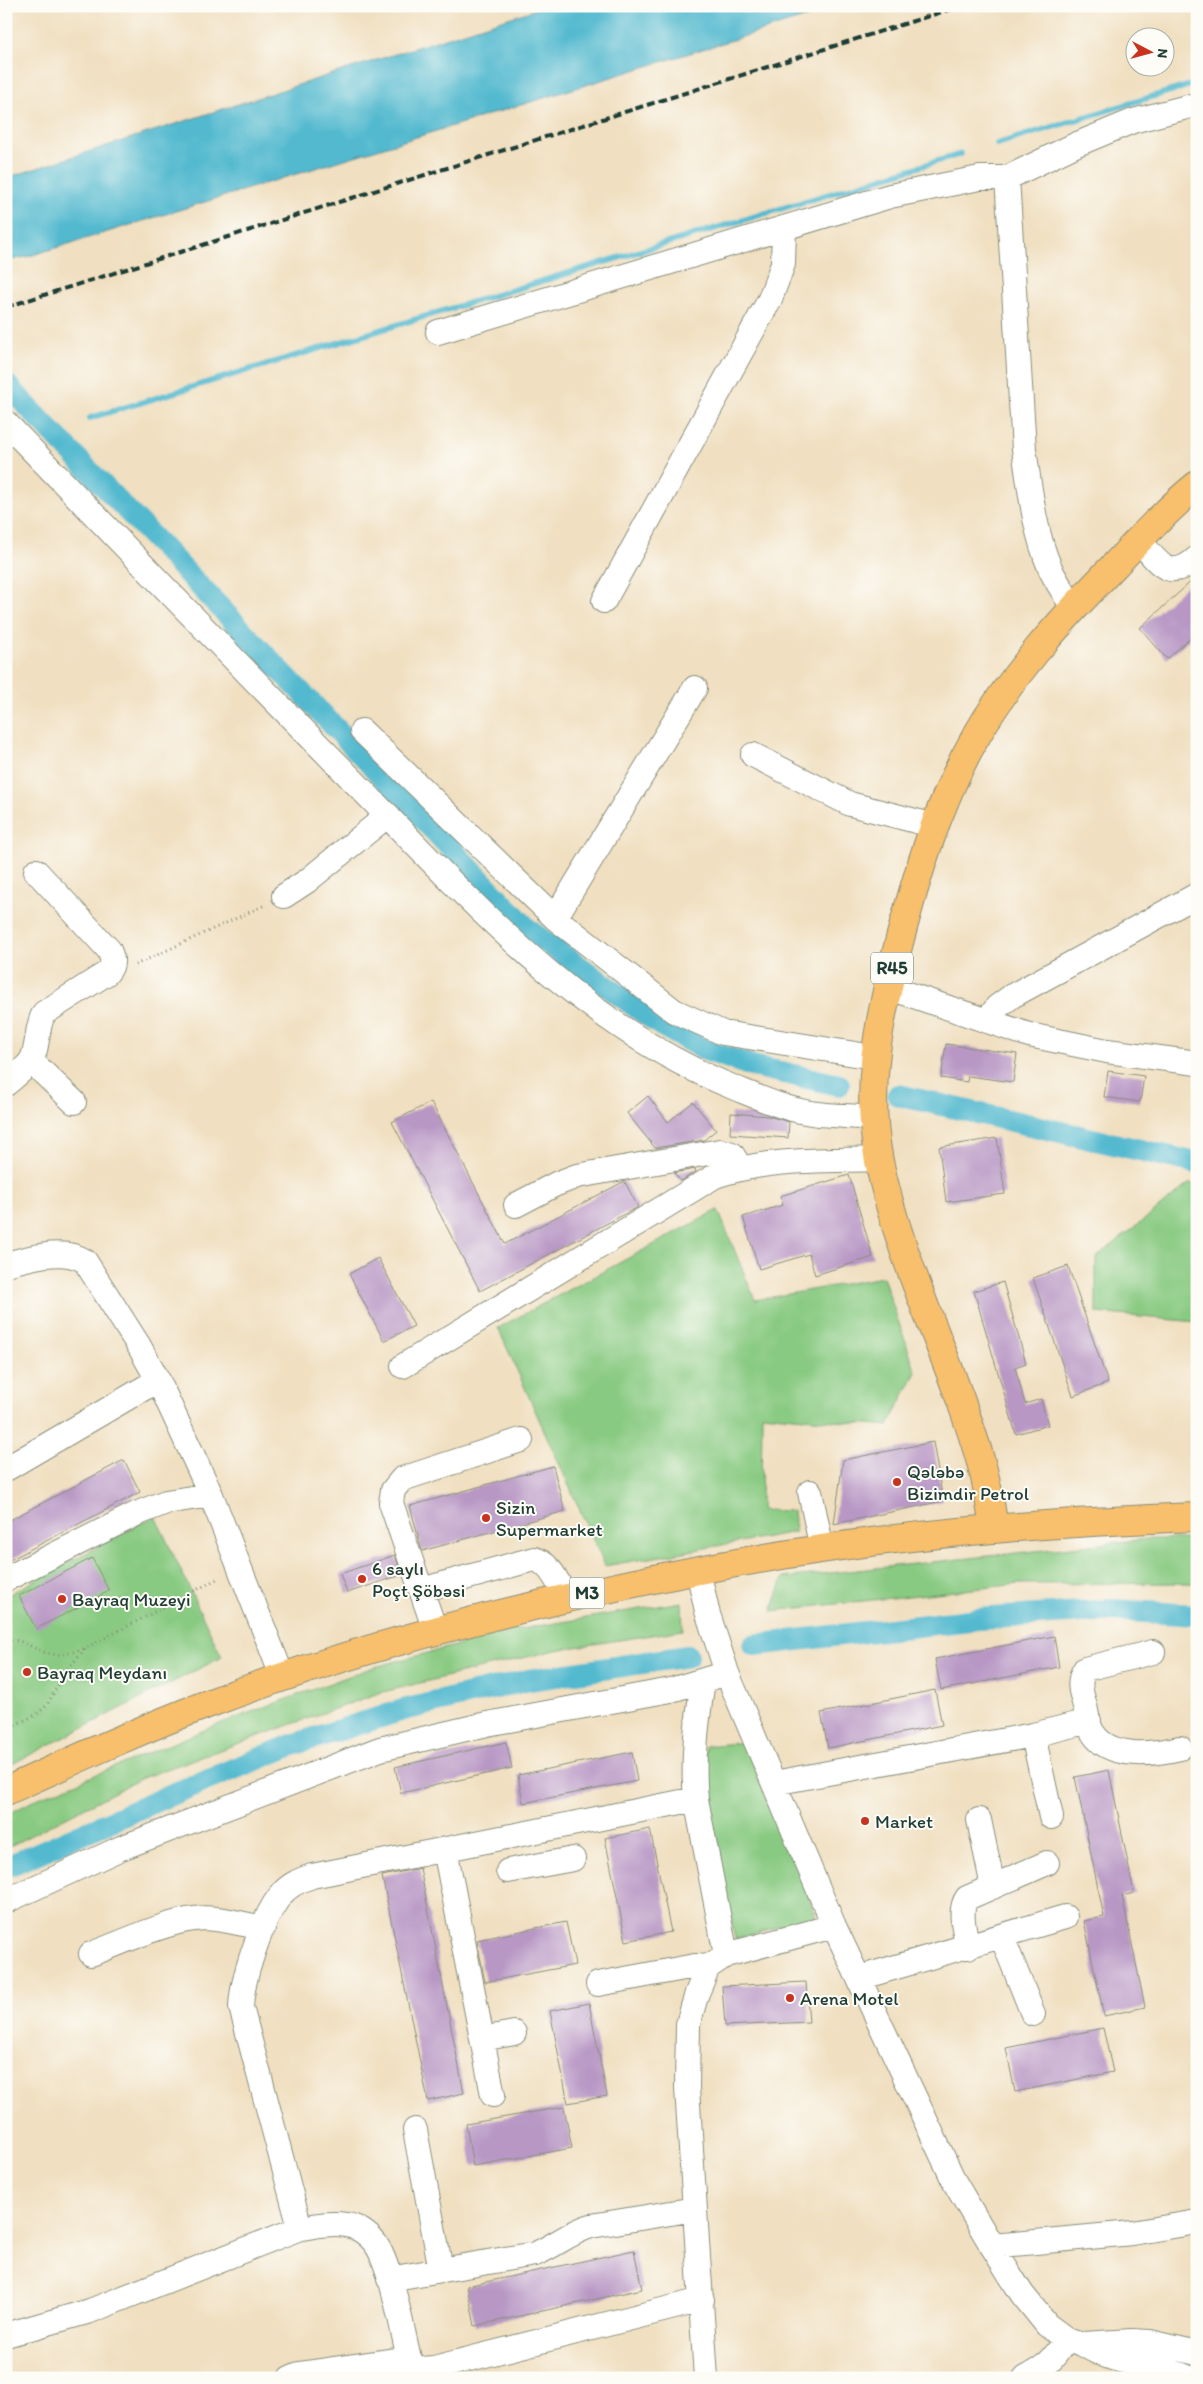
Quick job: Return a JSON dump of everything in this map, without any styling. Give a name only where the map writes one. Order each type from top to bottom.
[{"type":"main road","name":"R45","points":[[994,1530],[982,1466],[904,1250],[890,1205],[879,1159],[872,1083],[874,1057],[887,987],[907,910],[935,826],[950,788],[970,748],[998,702],[1033,653],[1073,608],[1139,540],[1197,485]]},
{"type":"main road","name":"M3","points":[[6,1791],[108,1744],[206,1705],[283,1678],[435,1630],[567,1598],[698,1570],[822,1549],[994,1530],[1197,1517]]},
{"type":"street","points":[[438,332],[890,196],[980,178],[1007,178],[1075,145],[1133,121],[1187,107]]},
{"type":"street","points":[[1007,178],[1024,449],[1040,535],[1050,569],[1073,608]]},
{"type":"street","points":[[604,601],[770,299],[783,264],[784,228]]},
{"type":"street","points":[[6,423],[220,646],[523,952],[588,1005],[639,1039],[704,1075],[773,1103],[810,1113],[874,1118]]},
{"type":"street","points":[[1139,540],[1164,568],[1175,571],[1188,566],[1197,558]]},
{"type":"street","points":[[555,918],[695,688]]},
{"type":"street","points":[[362,731],[555,918],[674,1011],[724,1033],[752,1039],[874,1057]]},
{"type":"street","points":[[753,754],[850,804],[935,826]]},
{"type":"street","points":[[284,896],[307,881],[388,815]]},
{"type":"street","points":[[6,1084],[31,1061],[40,1022],[44,1013],[107,973],[112,967],[113,958],[109,950],[36,871]]},
{"type":"street","points":[[987,1021],[997,1007],[1012,996],[1197,895]]},
{"type":"street","points":[[887,987],[1029,1035],[1072,1044],[1197,1063]]},
{"type":"street","points":[[31,1061],[74,1102]]},
{"type":"street","points":[[516,1205],[556,1184],[577,1176],[720,1152],[732,1154],[740,1167]]},
{"type":"street","points":[[403,1366],[715,1176],[740,1167],[763,1163],[879,1159]]},
{"type":"street","points":[[6,1264],[62,1254],[76,1255],[85,1261],[139,1346],[158,1380],[211,1495],[283,1678]]},
{"type":"street","points":[[6,1469],[158,1380]]},
{"type":"street","points":[[435,1630],[391,1503],[393,1490],[402,1479],[522,1440]]},
{"type":"street","points":[[810,1492],[822,1549]]},
{"type":"street","points":[[6,1579],[136,1514],[166,1502],[211,1495]]},
{"type":"street","points":[[421,1590],[534,1559],[542,1561],[548,1566],[567,1598]]},
{"type":"street","points":[[698,1570],[707,1611],[727,1674],[834,1926],[955,2182],[992,2246],[1022,2294],[1047,2325],[1102,2356],[1121,2362],[1158,2368],[1190,2378]]},
{"type":"street","points":[[1153,1652],[1085,1669],[1081,1675],[1080,1690],[1093,1732],[1115,1749],[1140,1754],[1180,1748]]},
{"type":"street","points":[[6,1901],[121,1848],[380,1749],[424,1738],[629,1698],[727,1674]]},
{"type":"street","points":[[703,1681],[694,1746],[696,1799],[717,1961],[697,1993],[688,2024],[687,2088],[706,2378]]},
{"type":"street","points":[[774,1783],[1033,1736],[1089,1721]]},
{"type":"street","points":[[1033,1736],[1052,1817]]},
{"type":"street","points":[[300,2228],[240,2007],[241,1990],[267,1916],[281,1894],[297,1881],[312,1876],[696,1799]]},
{"type":"street","points":[[978,1820],[993,1887]]},
{"type":"street","points":[[508,1871],[563,1861],[546,1829]]},
{"type":"street","points":[[446,1849],[493,2095]]},
{"type":"street","points":[[968,1947],[962,1914],[963,1904],[967,1898],[1047,1863]]},
{"type":"street","points":[[859,1978],[1065,1917]]},
{"type":"street","points":[[91,1954],[177,1922],[193,1919],[207,1918],[263,1928]]},
{"type":"street","points":[[598,1984],[717,1961],[834,1926]]},
{"type":"street","points":[[1002,1937],[1033,2014]]},
{"type":"street","points":[[482,2039],[514,2033]]},
{"type":"street","points":[[415,2130],[441,2270]]},
{"type":"street","points":[[389,2279],[535,2254],[578,2230],[591,2226],[696,2209]]},
{"type":"street","points":[[992,2246],[1132,2233],[1197,2222]]},
{"type":"street","points":[[6,2336],[90,2311],[300,2228],[326,2224],[346,2224],[360,2229],[375,2242],[384,2259],[409,2358],[413,2366],[422,2369],[434,2368],[702,2300]]},
{"type":"street","points":[[1025,2378],[1047,2366],[1074,2341],[1141,2341],[1197,2353]]},
{"type":"street","points":[[290,2378],[299,2374],[409,2358]]},
{"type":"path","points":[[112,967],[133,966],[158,956],[284,896]]},
{"type":"path","points":[[6,1640],[14,1639],[51,1654],[67,1654],[86,1648],[240,1567]]},
{"type":"path","points":[[6,1729],[36,1715],[47,1705],[66,1670],[86,1648]]},
{"type":"green space","points":[[1190,1183],[1197,1185],[1197,1322],[1096,1313],[1096,1258]]},
{"type":"green space","points":[[718,1210],[755,1300],[883,1277],[916,1372],[888,1426],[762,1414],[761,1510],[793,1511],[795,1532],[605,1566],[498,1328]]},
{"type":"green space","points":[[155,1516],[222,1657],[6,1767],[6,1596]]},
{"type":"green space","points":[[1147,1539],[1197,1539],[1197,1583],[1019,1584],[772,1611],[783,1578]]},
{"type":"green space","points":[[682,1602],[683,1630],[556,1650],[379,1693],[142,1778],[6,1848],[6,1815],[39,1798],[219,1724],[371,1668],[514,1630]]},
{"type":"green space","points":[[747,1742],[816,1916],[735,1939],[705,1798],[705,1746]]},
{"type":"water","points":[[546,6],[843,6],[26,257],[6,261],[6,178]]},
{"type":"building","points":[[1197,576],[1197,632],[1167,659],[1140,628]]},
{"type":"building","points":[[946,1044],[1017,1054],[1013,1082],[968,1076],[967,1082],[941,1078]]},
{"type":"building","points":[[1108,1071],[1144,1076],[1140,1102],[1104,1097]]},
{"type":"building","points":[[648,1096],[668,1122],[693,1102],[716,1130],[704,1140],[655,1148],[627,1113]]},
{"type":"building","points":[[431,1102],[505,1244],[623,1182],[625,1182],[638,1207],[480,1291],[392,1122]]},
{"type":"building","points":[[731,1113],[768,1116],[789,1122],[788,1138],[730,1134]]},
{"type":"building","points":[[997,1138],[1005,1194],[946,1202],[939,1147]]},
{"type":"building","points":[[695,1169],[696,1172],[681,1181],[674,1173]]},
{"type":"building","points":[[849,1175],[873,1257],[815,1275],[809,1254],[759,1269],[743,1217],[783,1205],[780,1196]]},
{"type":"building","points":[[378,1258],[414,1326],[384,1341],[349,1274]]},
{"type":"building","points":[[1068,1266],[1108,1383],[1073,1396],[1033,1278]]},
{"type":"building","points":[[1003,1282],[1026,1363],[1015,1367],[1025,1404],[1041,1399],[1048,1425],[1016,1434],[974,1291]]},
{"type":"building","points":[[933,1442],[943,1501],[834,1524],[843,1460]]},
{"type":"building","points":[[124,1460],[140,1492],[6,1562],[6,1522]]},
{"type":"building","points":[[553,1466],[565,1511],[422,1551],[410,1506]]},
{"type":"building","points":[[395,1555],[401,1575],[347,1593],[340,1574]]},
{"type":"building","points":[[92,1558],[109,1591],[36,1629],[19,1596]]},
{"type":"building","points":[[1054,1636],[1059,1667],[941,1690],[935,1659]]},
{"type":"building","points":[[935,1690],[942,1725],[828,1748],[821,1713]]},
{"type":"building","points":[[506,1742],[512,1768],[401,1793],[395,1767]]},
{"type":"building","points":[[632,1752],[637,1781],[523,1803],[518,1775]]},
{"type":"building","points":[[1109,1770],[1134,1893],[1122,1896],[1145,2007],[1104,2016],[1084,1921],[1104,1917],[1075,1777]]},
{"type":"building","points":[[650,1829],[671,1932],[626,1941],[605,1838]]},
{"type":"building","points":[[420,1868],[464,2093],[428,2101],[382,1876]]},
{"type":"building","points":[[566,1922],[575,1965],[485,1982],[477,1940]]},
{"type":"building","points":[[806,1982],[809,2022],[725,2026],[722,1986]]},
{"type":"building","points":[[589,2003],[607,2096],[568,2103],[550,2011]]},
{"type":"building","points":[[1103,2028],[1113,2072],[1015,2092],[1006,2048]]},
{"type":"building","points":[[564,2107],[572,2148],[473,2166],[466,2124]]},
{"type":"building","points":[[634,2250],[642,2289],[475,2326],[467,2286]]},
{"type":"waterway","points":[[997,144],[1197,83]]},
{"type":"waterway","points":[[90,418],[961,154]]},
{"type":"waterway","points":[[6,384],[529,930],[662,1026],[703,1049],[752,1066],[839,1085]]},
{"type":"waterway","points":[[898,1095],[1197,1163]]},
{"type":"waterway","points":[[754,1645],[978,1619],[1112,1610],[1197,1615]]},
{"type":"waterway","points":[[6,1867],[168,1796],[292,1745],[403,1710],[529,1680],[688,1656]]},
{"type":"railway","points":[[6,307],[961,6]]},
{"type":"place","name":"Qələbə Bizimdir Petrol","points":[[897,1482]]},
{"type":"place","name":"Sizin Supermarket","points":[[486,1518]]},
{"type":"place","name":"6 saylı Poçt Şöbəsi","points":[[362,1579]]},
{"type":"place","name":"Bayraq Muzeyi","points":[[62,1599]]},
{"type":"place","name":"Bayraq Meydanı","points":[[27,1672]]},
{"type":"place","name":"Market","points":[[865,1821]]},
{"type":"place","name":"Arena Motel","points":[[790,1998]]}]
